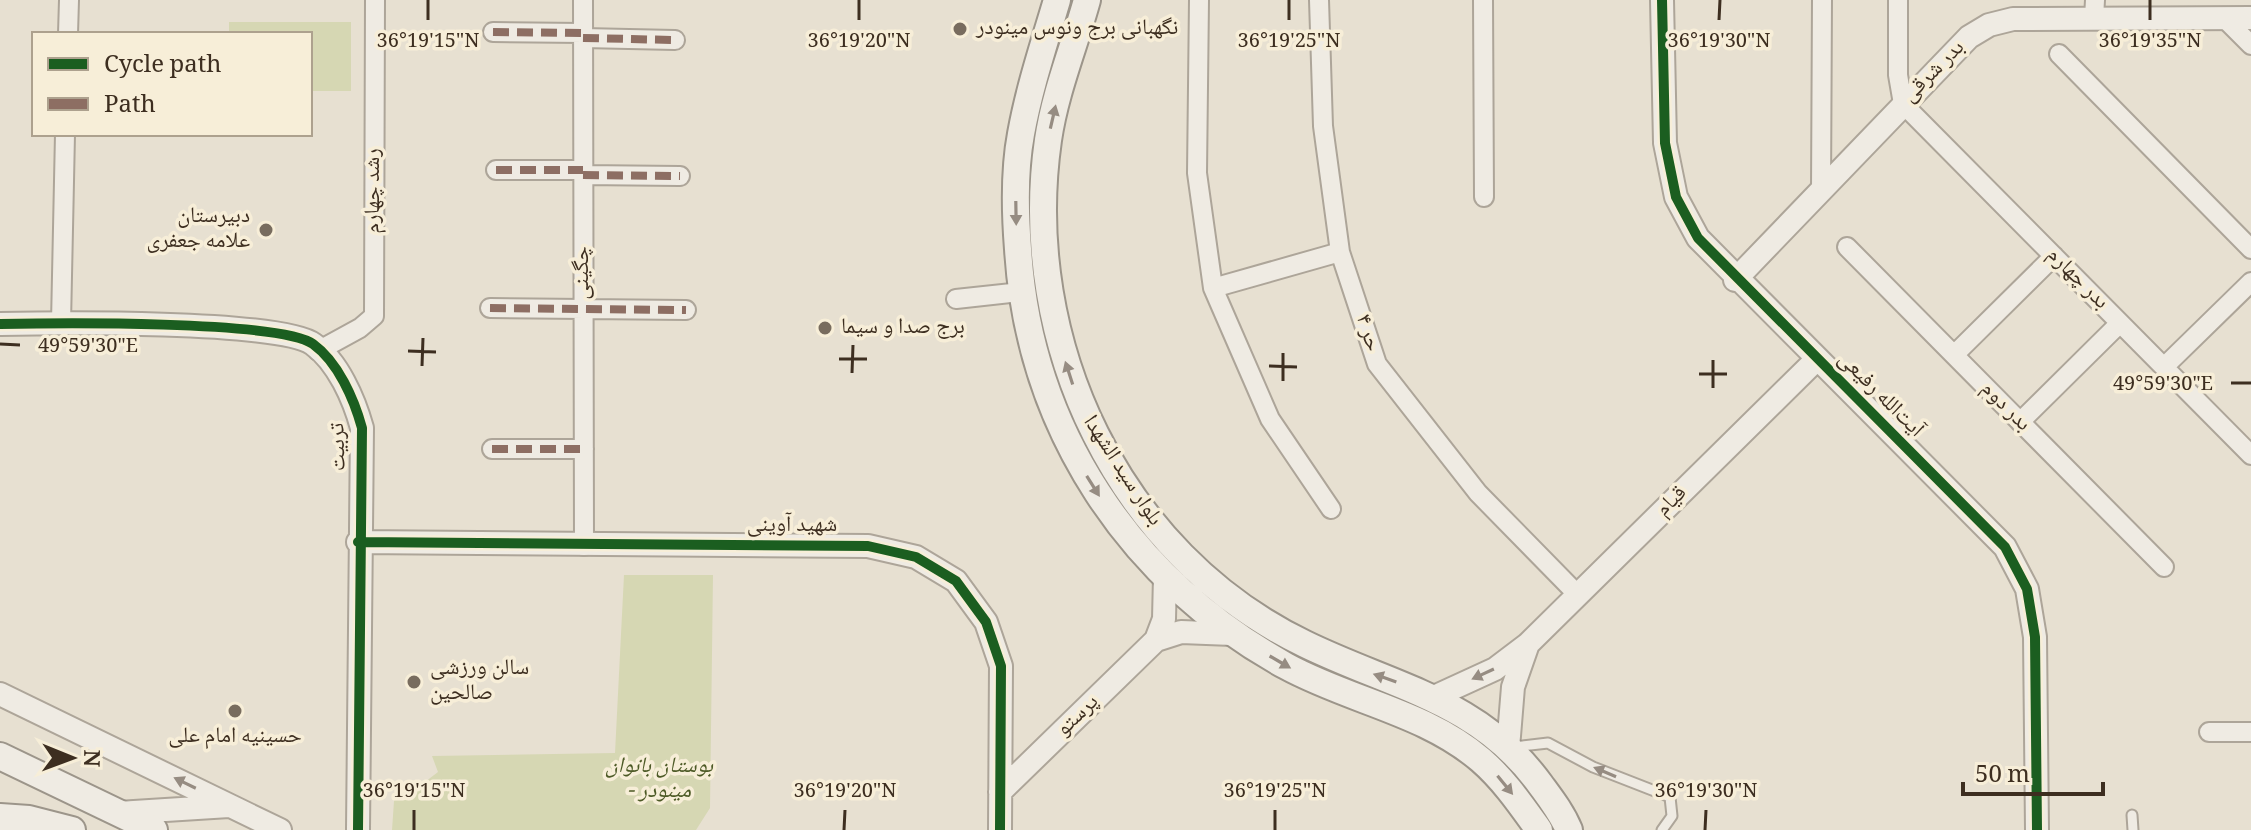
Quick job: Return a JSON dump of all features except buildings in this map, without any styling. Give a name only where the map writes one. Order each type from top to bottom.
[{"type":"main road","name":"بلوار سید الشهدا","points":[[1057,0],[1020,135],[1015,207],[1020,284],[1031,342],[1071,451],[1135,546],[1232,634],[1289,667],[1347,695],[1429,725],[1456,741],[1502,780],[1539,830]]},
{"type":"main road","name":"بلوار سید الشهدا","points":[[1087,0],[1063,74],[1048,139],[1043,207],[1049,306],[1083,411],[1121,478],[1156,528],[1202,573],[1248,611],[1302,643],[1434,697],[1471,718],[1523,761],[1563,816],[1569,830]]},
{"type":"main road","points":[[1020,284],[1035,289],[1043,283],[1047,271]]},
{"type":"main road","points":[[1031,342],[1033,329],[1040,323],[1057,332]]},
{"type":"main road","points":[[0,756],[154,830]]},
{"type":"main road","points":[[0,817],[29,819],[72,830]]},
{"type":"street","points":[[68,32],[69,0]]},
{"type":"street","name":"رشد چهارم","points":[[318,351],[360,328],[374,316],[375,0]]},
{"type":"street","name":"چگینی","points":[[583,0],[584,546]]},
{"type":"street","points":[[1199,0],[1197,173],[1213,288],[1270,419],[1331,509]]},
{"type":"street","name":"حر ۴","points":[[1319,0],[1323,126],[1340,252],[1377,364],[1478,493],[1578,595]]},
{"type":"street","points":[[1483,0],[1484,197]]},
{"type":"street","name":"آیت‌الله رفیعی","points":[[1662,0],[1665,143],[1676,197],[1698,238],[1735,280],[2005,547],[2027,589],[2035,637],[2037,830]]},
{"type":"street","points":[[1821,190],[1822,0]]},
{"type":"street","points":[[1898,0],[1898,75],[1903,104]]},
{"type":"street","name":"بدر شرقی","points":[[1735,280],[1969,37],[1989,25],[2094,9],[2251,18]]},
{"type":"street","points":[[2224,18],[2251,45]]},
{"type":"street","points":[[493,32],[675,40]]},
{"type":"street","points":[[2059,54],[2251,249]]},
{"type":"street","name":"بدر چهارم","points":[[1903,104],[2251,455]]},
{"type":"street","points":[[61,323],[65,136]]},
{"type":"street","points":[[496,170],[680,176]]},
{"type":"street","name":"بدر دوم","points":[[1847,247],[2164,567]]},
{"type":"street","points":[[1213,288],[1340,252]]},
{"type":"street","points":[[1954,355],[2054,256]]},
{"type":"street","points":[[2164,367],[2251,282]]},
{"type":"street","points":[[956,299],[1020,284]]},
{"type":"street","points":[[490,308],[686,310]]},
{"type":"street","points":[[2020,422],[2120,323]]},
{"type":"street","name":"تربیت","points":[[0,324],[264,330],[312,343],[344,383],[356,404],[362,428],[358,542],[358,830]]},
{"type":"street","name":"قیام","points":[[1434,697],[1495,669],[1528,644],[1816,360]]},
{"type":"street","points":[[492,449],[584,449]]},
{"type":"street","name":"شهید آوینی","points":[[358,542],[868,546],[916,557],[956,581],[986,622],[1001,666],[1000,830]]},
{"type":"street","points":[[1156,640],[1164,619],[1165,576]]},
{"type":"street","points":[[1156,640],[1181,632],[1232,634]]},
{"type":"street","name":"پرستو","points":[[1000,792],[1156,640]]},
{"type":"street","name":"قیام","points":[[1508,748],[1513,687],[1528,644]]},
{"type":"street","points":[[0,694],[280,830]]},
{"type":"street","points":[[2209,732],[2251,732]]},
{"type":"street","points":[[118,813],[231,805]]},
{"type":"lane","points":[[1508,748],[1548,743],[1593,767],[1670,797],[1672,816],[1662,830]]},
{"type":"lane","points":[[2132,815],[2133,830]]},
{"type":"green space","points":[[229,22],[351,22],[351,91],[312,91],[312,32],[229,32]]},
{"type":"green space","name":"بوستان بانوان - مینودر","points":[[624,575],[713,575],[710,808],[696,830],[392,830],[394,801],[404,788],[421,785],[438,772],[432,756],[615,753]]},
{"type":"marked path","points":[[493,32],[583,33]]},
{"type":"marked path","points":[[583,38],[675,40]]},
{"type":"marked path","points":[[496,170],[583,170]]},
{"type":"marked path","points":[[583,175],[680,176]]},
{"type":"marked path","points":[[490,308],[686,310]]},
{"type":"marked path","points":[[492,449],[584,449]]},
{"type":"cycle path","points":[[1662,0],[1665,143],[1676,197],[1698,238],[2005,547],[2027,589],[2035,637],[2037,830]]},
{"type":"cycle path","points":[[0,324],[163,325],[257,331],[292,336],[313,344],[330,361],[350,393],[362,428],[358,830]]},
{"type":"cycle path","points":[[358,542],[868,546],[916,557],[956,581],[986,622],[1001,666],[1000,830]]},
{"type":"place","name":"نگهبانی برج ونوس مینودر","points":[[960,29]]},
{"type":"place","name":"دبیرستان علامه جعفری","points":[[266,230]]},
{"type":"place","name":"برج صدا و سیما","points":[[825,328]]},
{"type":"place","name":"سالن ورزشی صالحین","points":[[414,682]]},
{"type":"place","name":"حسینیه امام علی","points":[[235,711]]}]
